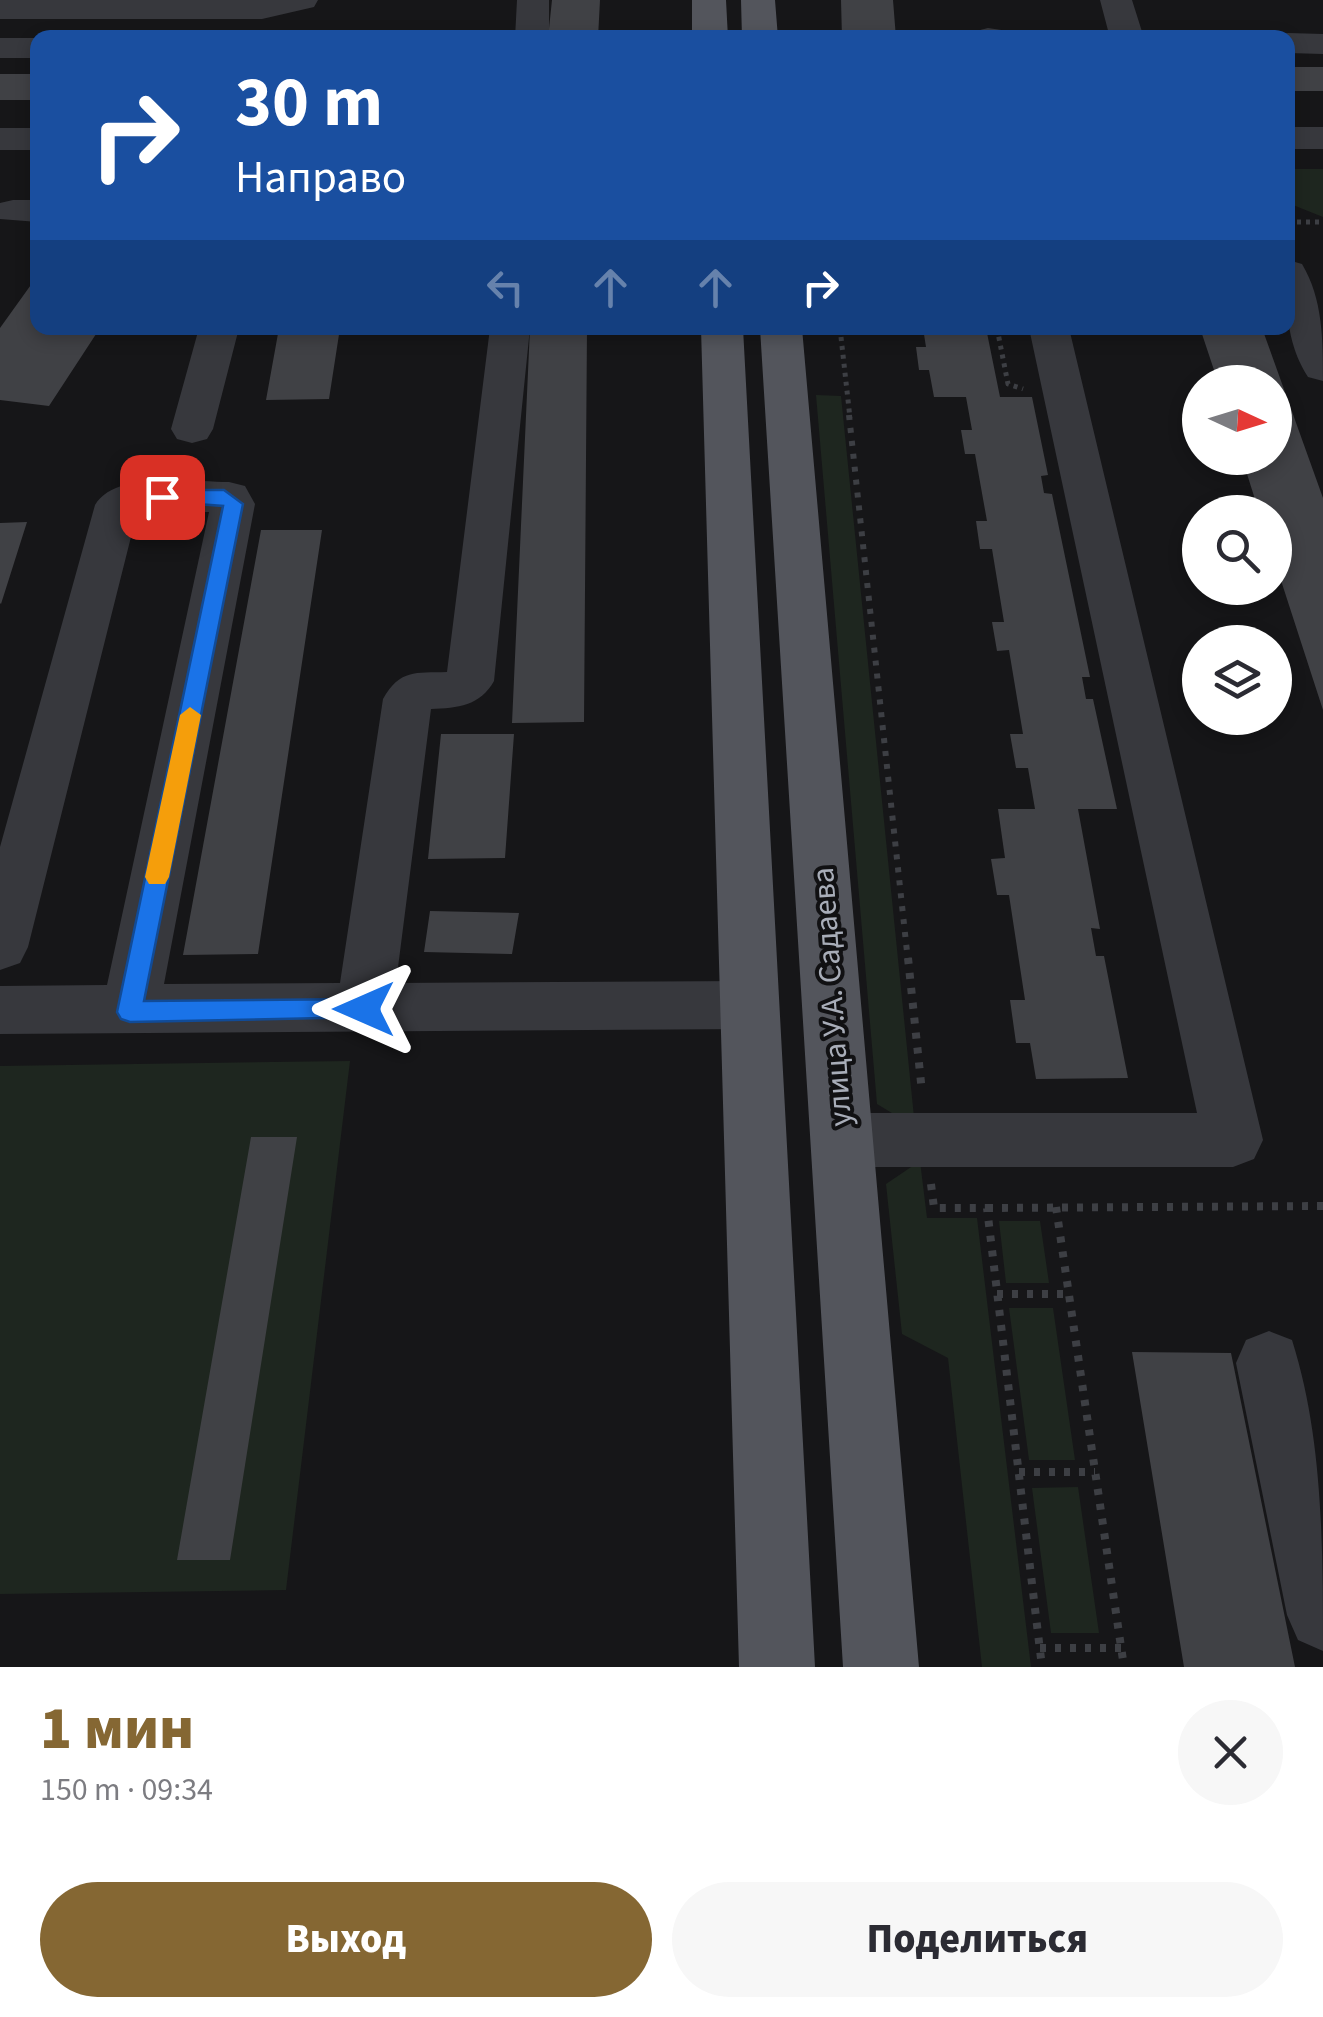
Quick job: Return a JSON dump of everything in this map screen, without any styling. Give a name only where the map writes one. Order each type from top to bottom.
[{"type":"main road","points":[[709,0],[710,30]]},
{"type":"main road","points":[[758,0],[760,30]]},
{"type":"main road","points":[[722,335],[777,1667]]},
{"type":"main road","name":"улица У.А. Садаева","points":[[782,335],[881,1667]]},
{"type":"street","points":[[0,9],[262,9],[302,0]]},
{"type":"street","points":[[532,30],[533,0]]},
{"type":"street","points":[[1116,0],[1124,30]]},
{"type":"street","points":[[1295,43],[1323,44]]},
{"type":"street","points":[[0,48],[30,48]]},
{"type":"street","points":[[1295,138],[1323,138]]},
{"type":"street","points":[[0,140],[30,140]]},
{"type":"street","points":[[1295,291],[1323,368]]},
{"type":"street","points":[[192,430],[217,335]]},
{"type":"street","points":[[364,1009],[408,699],[421,690],[464,689],[470,682],[509,335]]},
{"type":"street","points":[[842,1140],[1233,1140],[1051,335]]},
{"type":"street","points":[[0,946],[117,504],[130,497],[229,497],[233,504],[130,1012]]},
{"type":"street","points":[[0,1010],[750,1006]]},
{"type":"street","points":[[1269,1363],[1323,1615]]},
{"type":"path","points":[[1295,222],[1323,222]]},
{"type":"path","points":[[841,335],[934,1208],[1323,1206]]},
{"type":"path","points":[[1056,1207],[1124,1667]]},
{"type":"path","points":[[987,1208],[1042,1667]]},
{"type":"path","points":[[996,1294],[1069,1294]]},
{"type":"path","points":[[1019,1472],[1095,1472]]},
{"type":"path","points":[[1040,1648],[1121,1648]]},
{"type":"shaded area","points":[[1295,169],[1323,169],[1323,217],[1295,206]]},
{"type":"shaded area","points":[[816,395],[841,396],[915,1127],[877,1104]]},
{"type":"shaded area","points":[[350,1061],[286,1590],[0,1594],[0,1066]]},
{"type":"shaded area","points":[[920,1161],[927,1218],[977,1218],[1031,1667],[982,1667],[948,1358],[902,1334],[886,1184]]},
{"type":"shaded area","points":[[999,1221],[1040,1221],[1049,1283],[1006,1283]]},
{"type":"shaded area","points":[[1009,1308],[1053,1308],[1075,1460],[1029,1460]]},
{"type":"shaded area","points":[[1078,1487],[1099,1633],[1051,1633],[1032,1488]]},
{"type":"building","points":[[552,0],[600,0],[598,30],[549,30]]},
{"type":"building","points":[[841,0],[893,0],[895,30],[842,30]]},
{"type":"building","points":[[1295,67],[1323,67],[1323,91],[1295,91]]},
{"type":"building","points":[[0,74],[30,74],[30,100],[0,100]]},
{"type":"building","points":[[30,286],[30,335],[95,335],[49,406],[0,400],[0,328]]},
{"type":"building","points":[[278,335],[339,335],[329,399],[266,400]]},
{"type":"building","points":[[530,335],[587,335],[584,722],[512,723]]},
{"type":"building","points":[[924,335],[987,335],[1000,397],[1032,397],[1048,475],[1041,476],[1044,493],[1052,494],[1090,677],[1082,677],[1086,699],[1093,699],[1117,809],[1078,809],[1100,929],[1091,928],[1096,956],[1104,956],[1128,1078],[1036,1079],[1030,1043],[1016,1043],[1010,1000],[1025,1000],[1009,895],[997,895],[991,859],[1005,858],[998,809],[1035,809],[1028,768],[1016,768],[1010,734],[1023,734],[1009,650],[997,651],[992,622],[1004,622],[992,549],[980,549],[976,521],[987,521],[975,454],[965,454],[961,430],[972,430],[966,397],[934,397],[929,370],[919,370],[916,347],[926,347]]},
{"type":"building","points":[[1202,335],[1265,335],[1275,365],[1212,365]]},
{"type":"building","points":[[1292,412],[1323,498],[1323,710],[1289,605],[1292,605],[1292,495],[1254,495],[1247,475],[1292,475]]},
{"type":"building","points":[[27,522],[1,604],[0,523]]},
{"type":"building","points":[[261,530],[322,530],[258,954],[183,955]]},
{"type":"building","points":[[441,734],[514,734],[505,858],[428,859]]},
{"type":"building","points":[[430,911],[519,913],[512,954],[424,952]]},
{"type":"building","points":[[251,1137],[297,1137],[230,1560],[177,1560]]},
{"type":"building","points":[[1132,1352],[1231,1353],[1295,1667],[1184,1667]]},
{"type":"slow traffic","points":[[157,877],[190,715]]},
{"type":"route","points":[[162,497],[224,496],[233,504],[130,1012],[364,1009]]}]
